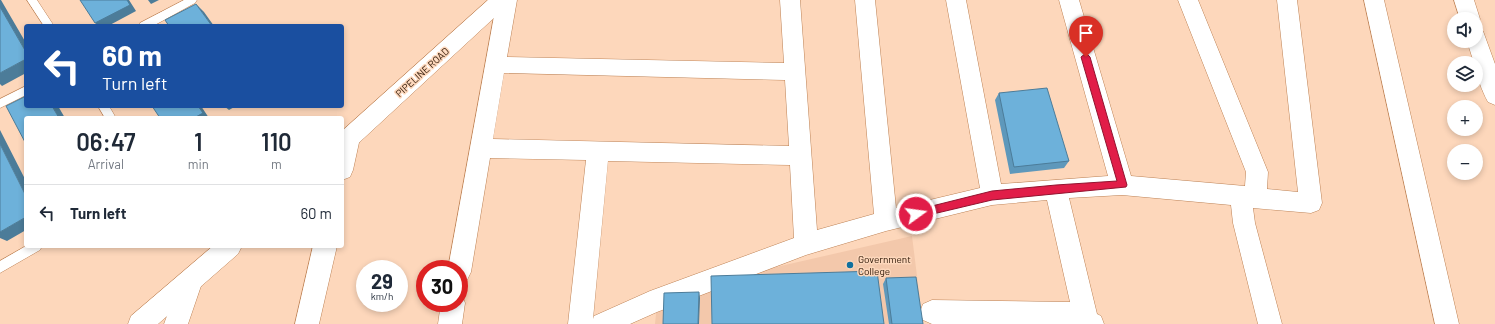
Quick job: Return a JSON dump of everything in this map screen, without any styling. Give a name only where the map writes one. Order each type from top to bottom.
[{"type":"street","name":"PIPELINE ROAD","points":[[346,141],[501,0]]},
{"type":"street","points":[[461,260],[507,0]]},
{"type":"street","points":[[790,0],[806,244]]},
{"type":"street","points":[[865,0],[886,221]]},
{"type":"street","points":[[956,0],[992,196]]},
{"type":"street","points":[[1069,0],[1122,185]]},
{"type":"street","points":[[1188,0],[1256,172],[1257,187],[1252,194],[1242,197]]},
{"type":"street","points":[[603,324],[650,303],[806,244],[886,221],[992,196],[1056,189],[1122,185],[1311,203],[1287,0]]},
{"type":"street","points":[[1374,0],[1447,324]]},
{"type":"street","points":[[1464,0],[1468,12]]},
{"type":"street","points":[[1480,48],[1495,96]]},
{"type":"street","points":[[496,65],[794,72]]},
{"type":"street","points":[[344,156],[346,141]]},
{"type":"street","points":[[481,148],[800,156]]},
{"type":"street","points":[[580,324],[598,151]]},
{"type":"street","points":[[932,312],[1088,319],[1056,189]]},
{"type":"street","points":[[1242,197],[1244,223],[1270,324]]},
{"type":"street","points":[[140,324],[190,283],[228,248]]},
{"type":"street","points":[[307,324],[325,248]]},
{"type":"street","points":[[176,324],[190,283]]},
{"type":"street","points":[[450,324],[452,312]]},
{"type":"lane","points":[[32,0],[48,24]]},
{"type":"lane","points":[[148,24],[192,0]]},
{"type":"lane","points":[[0,104],[24,91]]},
{"type":"lane","points":[[0,267],[33,248]]},
{"type":"shaded area","name":"Government College","points":[[912,236],[923,324],[655,324],[658,294]]},
{"type":"building","points":[[80,0],[127,0],[130,5],[95,23]]},
{"type":"building","points":[[196,4],[211,24],[168,24],[165,20]]},
{"type":"building","points":[[0,7],[24,49],[24,60],[0,73]]},
{"type":"building","points":[[1047,88],[1069,161],[1014,167],[999,93]]},
{"type":"building","points":[[24,97],[24,108],[53,108],[58,116],[24,116],[24,140],[6,106]]},
{"type":"building","points":[[153,108],[199,108],[203,113],[198,116],[159,116]]},
{"type":"building","points":[[0,144],[24,192],[24,218],[0,232]]},
{"type":"building","points":[[877,271],[884,324],[712,324],[711,276]]},
{"type":"building","points":[[916,277],[923,324],[892,324],[886,278]]},
{"type":"building","points":[[699,292],[698,324],[663,324],[664,293]]},
{"type":"place","name":"Government College","points":[[850,265]]},
{"type":"route","points":[[916,214],[992,196],[1056,189],[1122,185],[1086,57]]}]
